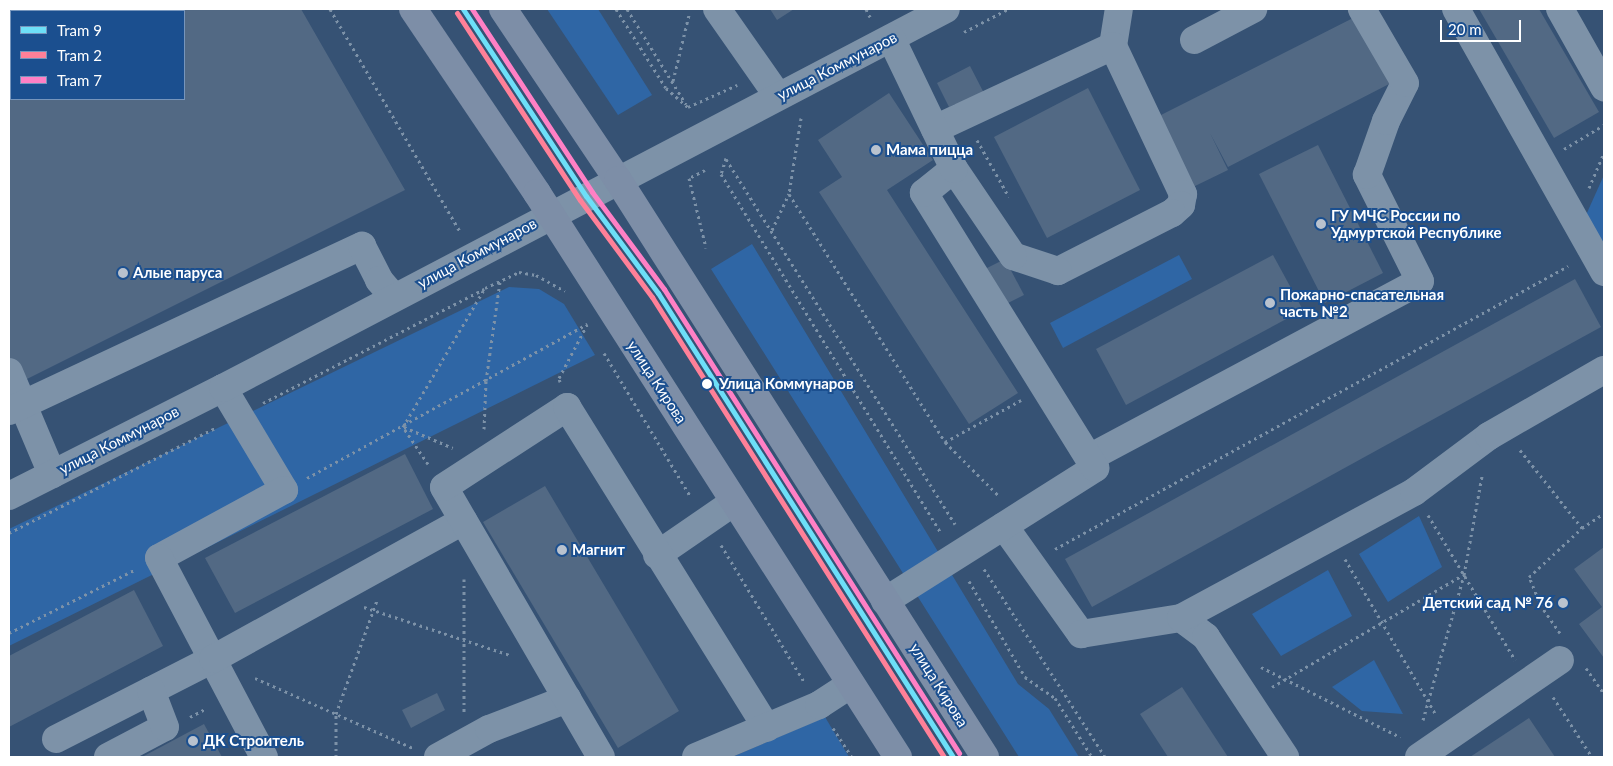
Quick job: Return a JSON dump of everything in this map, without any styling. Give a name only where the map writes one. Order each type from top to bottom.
[{"type":"main road","name":"улица Кирова","points":[[413,9],[550,215],[898,757]]},
{"type":"main road","name":"улица Кирова","points":[[503,9],[618,180],[985,757]]},
{"type":"street","points":[[718,9],[778,96]]},
{"type":"street","name":"улица Коммунаров","points":[[9,496],[223,388],[946,9]]},
{"type":"street","points":[[890,38],[954,169],[1013,256],[1058,271],[1172,213],[1181,205],[1183,194],[1113,46],[1119,9]]},
{"type":"street","points":[[1194,40],[1253,9]]},
{"type":"street","points":[[1089,458],[1420,281],[1367,175],[1386,121],[1405,83],[1362,9]]},
{"type":"street","points":[[1456,9],[1599,262]]},
{"type":"street","points":[[1560,9],[1604,88]]},
{"type":"street","points":[[935,129],[1113,46]]},
{"type":"street","points":[[885,601],[1095,468],[924,193],[954,169]]},
{"type":"street","points":[[17,407],[362,246],[379,280],[394,297]]},
{"type":"street","points":[[1011,521],[1030,563],[1081,634],[1181,618],[1414,492],[1496,433],[1604,370]]},
{"type":"street","points":[[9,372],[17,407],[52,474]]},
{"type":"street","points":[[223,388],[284,490],[159,558],[264,757]]},
{"type":"street","points":[[601,757],[444,487],[567,407],[657,555],[767,728]]},
{"type":"street","points":[[657,555],[734,502]]},
{"type":"street","points":[[56,739],[213,659],[463,521]]},
{"type":"street","points":[[1181,618],[1206,637],[1285,757]]},
{"type":"street","points":[[1428,748],[1568,653]]},
{"type":"street","points":[[696,757],[818,705],[851,684]]},
{"type":"street","points":[[108,757],[165,727],[151,691]]},
{"type":"street","points":[[427,753],[464,743],[489,730],[567,699]]},
{"type":"path","points":[[330,9],[463,237]]},
{"type":"path","points":[[616,9],[666,88],[688,107],[627,9]]},
{"type":"path","points":[[672,82],[691,9]]},
{"type":"path","points":[[866,9],[870,18]]},
{"type":"path","points":[[962,116],[1012,202]]},
{"type":"path","points":[[772,231],[789,194],[801,118]]},
{"type":"path","points":[[1542,162],[1604,124]]},
{"type":"path","points":[[977,139],[981,136]]},
{"type":"path","points":[[719,162],[726,158]]},
{"type":"path","points":[[726,158],[772,231],[962,552],[1024,677],[1055,698],[1092,757]]},
{"type":"path","points":[[726,158],[721,174],[962,552],[1104,757]]},
{"type":"path","points":[[706,248],[689,178],[711,166]]},
{"type":"path","points":[[789,194],[945,442],[1011,521]]},
{"type":"path","points":[[1030,563],[1599,262]]},
{"type":"path","points":[[403,426],[485,288],[519,272],[536,276],[569,293]]},
{"type":"path","points":[[403,426],[483,462],[486,381],[500,280]]},
{"type":"path","points":[[583,316],[587,324]]},
{"type":"path","points":[[284,490],[587,324]]},
{"type":"path","points":[[567,407],[559,378],[587,324]]},
{"type":"path","points":[[945,442],[1044,387]]},
{"type":"path","points":[[403,426],[444,487]]},
{"type":"path","points":[[1496,433],[1582,528]]},
{"type":"path","points":[[1428,748],[1428,701],[1464,575],[1496,433]]},
{"type":"path","points":[[1414,492],[1464,575],[1533,678],[1592,757]]},
{"type":"path","points":[[1604,513],[1582,528],[1530,577],[1541,606],[1568,653],[1604,694]]},
{"type":"path","points":[[1332,536],[1428,701],[1428,748]]},
{"type":"path","points":[[9,632],[159,558]]},
{"type":"path","points":[[336,757],[336,714],[390,562]]},
{"type":"path","points":[[464,571],[464,743]]},
{"type":"path","points":[[1267,690],[1464,575]]},
{"type":"path","points":[[328,596],[548,667]]},
{"type":"path","points":[[213,659],[427,753]]},
{"type":"path","points":[[1258,666],[1428,748]]},
{"type":"path","points":[[163,723],[176,717],[184,720],[208,707],[213,716]]},
{"type":"shaded area","points":[[547,9],[598,9],[652,95],[618,115]]},
{"type":"shaded area","points":[[1604,175],[1604,247],[1586,215]]},
{"type":"shaded area","points":[[752,244],[1018,684],[1049,709],[1079,757],[1019,757],[711,269]]},
{"type":"shaded area","points":[[1179,255],[1192,279],[1063,348],[1050,323]]},
{"type":"shaded area","points":[[509,287],[539,289],[564,304],[595,355],[9,646],[9,529]]},
{"type":"shaded area","points":[[1419,516],[1442,567],[1388,602],[1359,554]]},
{"type":"shaded area","points":[[1328,570],[1352,616],[1281,656],[1252,614]]},
{"type":"shaded area","points":[[1374,660],[1403,714],[1362,711],[1332,687]]},
{"type":"shaded area","points":[[825,717],[849,757],[732,757]]},
{"type":"building","name":"Алые паруса","points":[[301,9],[405,190],[21,382],[9,356],[9,20],[10,100],[185,100],[185,10],[40,10]]},
{"type":"building","points":[[770,9],[794,9],[777,20]]},
{"type":"building","points":[[1479,9],[1539,9],[1599,112],[1554,138]]},
{"type":"building","points":[[1359,15],[1393,82],[1228,167],[1210,133],[1228,170],[1193,187],[1157,117]]},
{"type":"building","points":[[970,66],[986,97],[965,108],[955,104],[949,107],[937,83]]},
{"type":"building","points":[[1088,88],[1140,190],[1047,238],[994,137]]},
{"type":"building","points":[[889,93],[933,160],[887,190],[1018,393],[969,424],[819,192],[842,177],[818,140]]},
{"type":"building","name":"ГУ МЧС России по Удмуртской Республике","points":[[1318,145],[1383,273],[1325,303],[1259,174]]},
{"type":"building","points":[[1273,255],[1303,310],[1126,405],[1096,349]]},
{"type":"building","points":[[1005,259],[1024,295],[998,308],[979,272]]},
{"type":"building","points":[[1575,279],[1601,327],[1092,607],[1065,559]]},
{"type":"building","points":[[405,454],[433,509],[235,613],[205,558]]},
{"type":"building","points":[[545,486],[679,711],[618,748],[483,522]]},
{"type":"building","points":[[1604,547],[1604,658],[1579,624],[1602,607],[1574,569]]},
{"type":"building","points":[[134,590],[163,646],[9,727],[9,656]]},
{"type":"building","points":[[1182,687],[1228,757],[1168,757],[1140,714]]},
{"type":"building","points":[[437,693],[445,710],[411,728],[402,710]]},
{"type":"building","points":[[1529,718],[1555,757],[1470,757]]},
{"type":"building","name":"ДК Строитель","points":[[204,724],[222,757],[142,757]]},
{"type":"tram line","name":"9","points":[[463,9],[586,196],[658,293],[953,757]]},
{"type":"tram line","name":"7","points":[[472,9],[592,192],[664,289],[959,753]]},
{"type":"tram line","name":"2","points":[[457,13],[580,200],[652,297],[944,757]]},
{"type":"place","name":"Мама пицца","points":[[876,150]]},
{"type":"place","name":"ГУ МЧС России по Удмуртской Республике","points":[[1321,224]]},
{"type":"place","name":"Алые паруса","points":[[123,273]]},
{"type":"place","name":"Пожарно-спасательная часть №2","points":[[1270,303]]},
{"type":"place","name":"Улица Коммунаров","points":[[707,384]]},
{"type":"place","name":"Магнит","points":[[562,550]]},
{"type":"place","name":"Детский сад № 76","points":[[1563,603]]},
{"type":"place","name":"ДК Строитель","points":[[193,741]]}]
